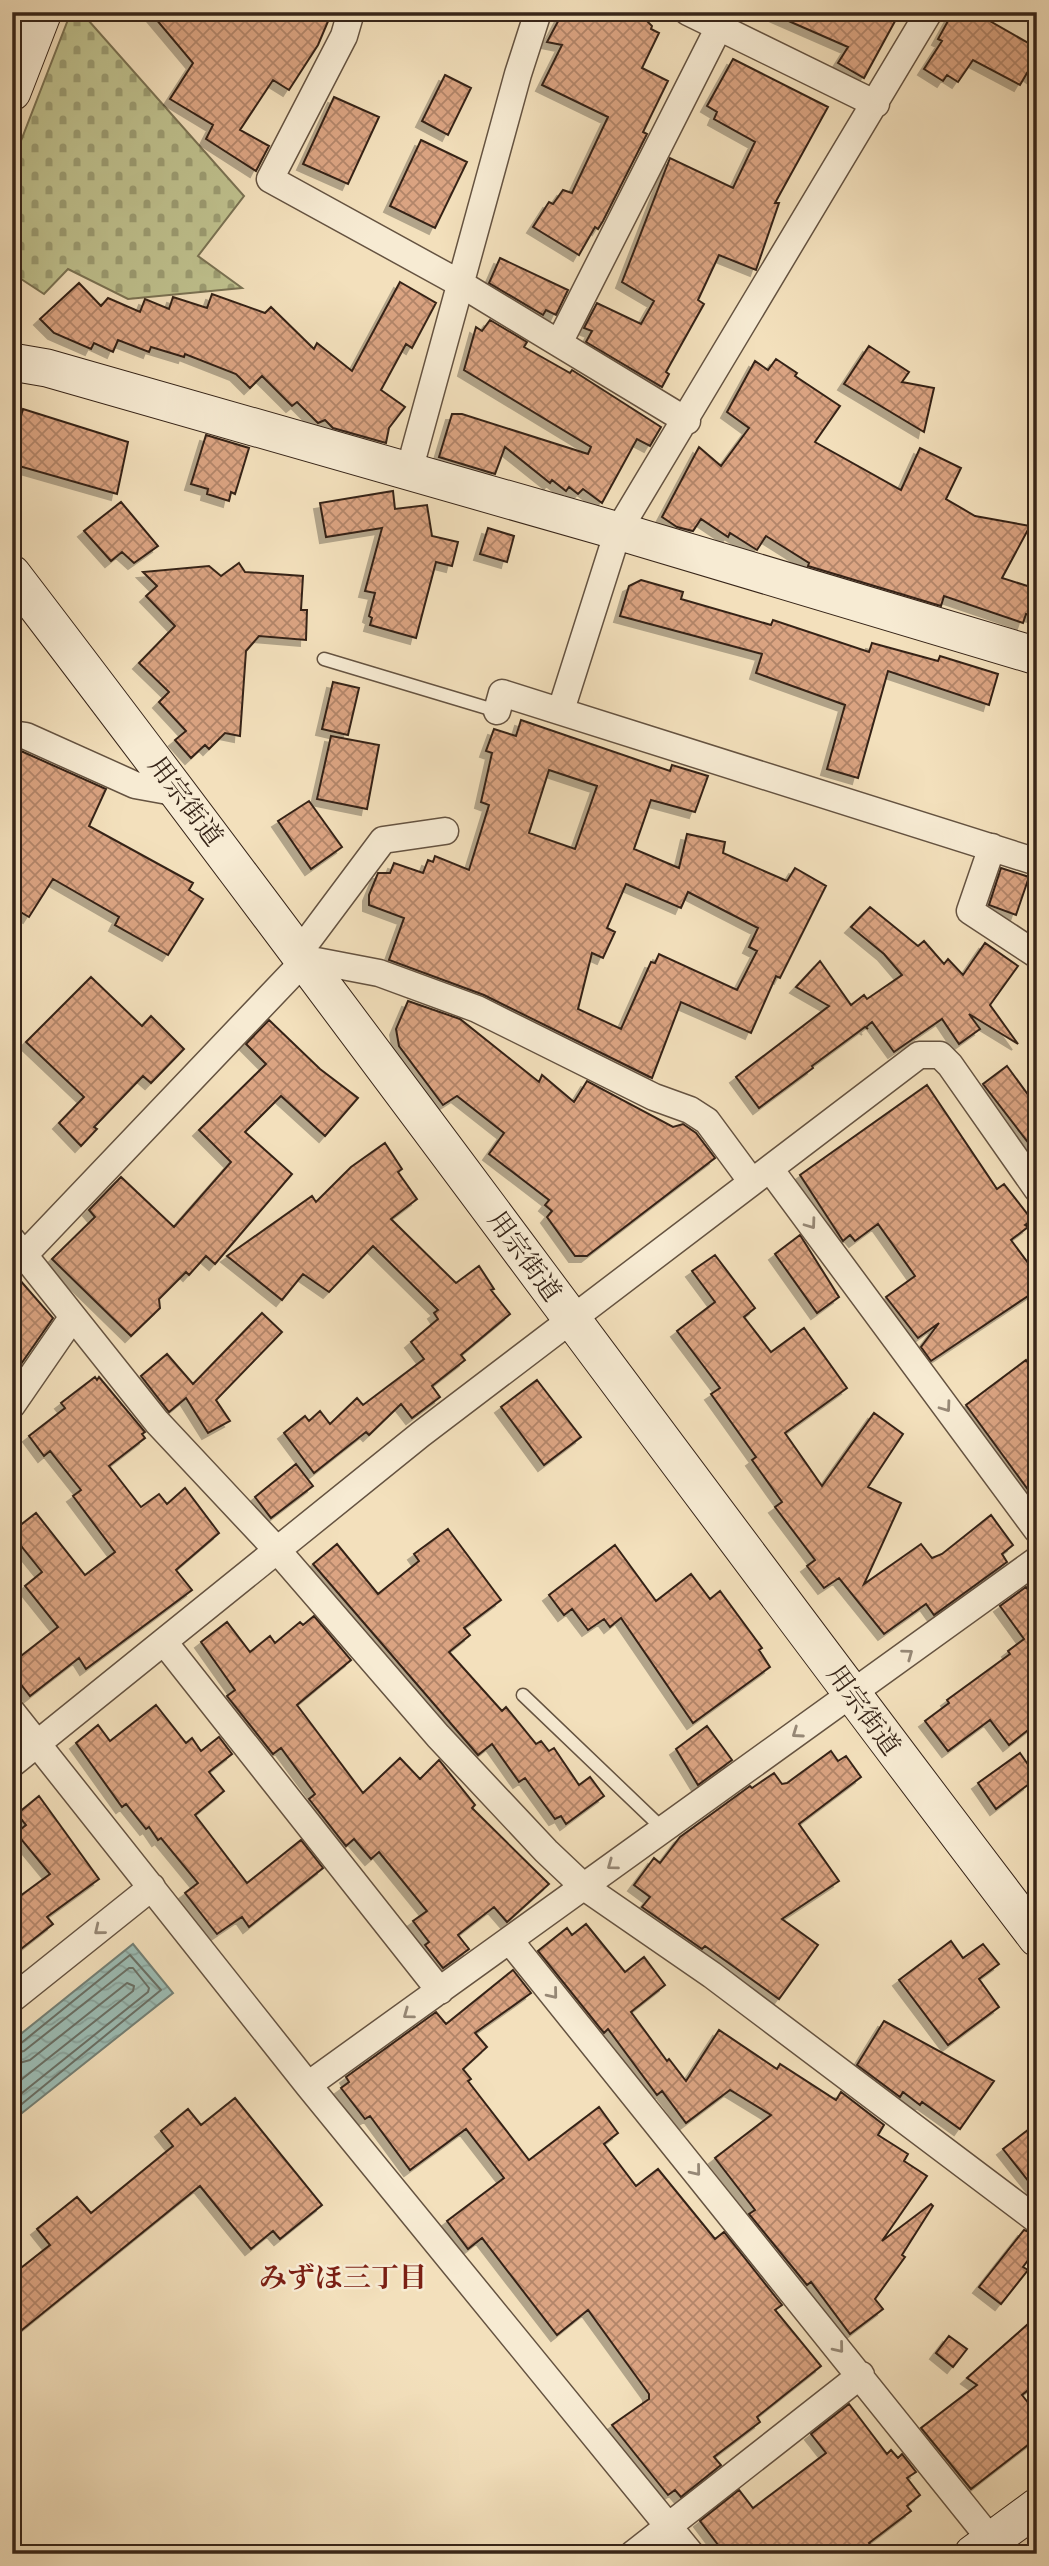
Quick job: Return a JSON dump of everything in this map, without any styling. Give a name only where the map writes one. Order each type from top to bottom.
[{"type":"street","points":[[12,92],[43,12]]},
{"type":"street","points":[[351,12],[344,36],[270,179],[461,285],[687,421]]},
{"type":"street","points":[[409,471],[518,74],[538,12]]},
{"type":"street","points":[[688,12],[876,104]]},
{"type":"street","points":[[561,710],[618,531],[687,421],[929,12]]},
{"type":"street","points":[[559,344],[719,27]]},
{"type":"street","points":[[12,362],[60,372],[409,471],[1037,656]]},
{"type":"street","name":"用宗街道","points":[[12,575],[303,955],[571,1319],[1037,1938]]},
{"type":"street","points":[[497,711],[502,693],[1037,862]]},
{"type":"street","points":[[12,734],[26,736],[135,785],[180,793]]},
{"type":"street","points":[[445,831],[383,840],[303,955],[19,1247],[67,1305],[72,1318],[157,1422],[277,1550],[438,1736],[583,1886],[712,1975],[1037,2220]]},
{"type":"street","points":[[992,847],[970,911],[1037,955]]},
{"type":"street","points":[[303,955],[379,973],[477,1009],[654,1097],[690,1110],[707,1121],[761,1175],[1037,1530]]},
{"type":"street","points":[[12,1764],[421,1434],[919,1055],[940,1055],[950,1065],[1036,1185]]},
{"type":"street","points":[[12,1405],[72,1318]]},
{"type":"street","points":[[308,2085],[1037,1560]]},
{"type":"street","points":[[164,1642],[440,1991]]},
{"type":"street","points":[[12,1712],[308,2085],[691,2554]]},
{"type":"street","points":[[12,2000],[152,1887]]},
{"type":"street","points":[[510,1941],[861,2375],[982,2547],[1037,2507]]},
{"type":"street","points":[[633,2554],[861,2375]]},
{"type":"lane","points":[[324,659],[497,711]]},
{"type":"lane","points":[[523,1695],[662,1828]]},
{"type":"green space","points":[[71,12],[81,12],[244,196],[198,256],[242,288],[128,299],[68,269],[44,294],[12,273],[12,164]]},
{"type":"water","points":[[133,1944],[173,1993],[12,2121],[12,2041]]},
{"type":"building","points":[[150,12],[332,12],[318,45],[289,90],[273,80],[240,130],[269,146],[256,171],[206,139],[213,125],[170,99],[193,63]]},
{"type":"building","points":[[563,12],[629,12],[646,20],[652,26],[651,29],[659,33],[642,68],[668,81],[643,132],[647,134],[603,221],[598,229],[595,227],[579,255],[533,227],[549,202],[553,204],[563,190],[572,193],[608,117],[542,85],[562,45],[547,42]]},
{"type":"building","points":[[768,12],[900,12],[864,78],[838,63],[848,47]]},
{"type":"building","points":[[953,12],[974,12],[1037,48],[1037,80],[1027,73],[1020,85],[973,60],[958,82],[947,75],[943,81],[924,69],[942,41],[938,39]]},
{"type":"building","points":[[733,59],[828,107],[775,203],[779,203],[756,270],[719,255],[698,300],[704,304],[666,372],[669,374],[662,387],[586,342],[592,331],[584,328],[597,303],[641,324],[654,301],[622,282],[670,158],[733,188],[755,142],[714,119],[717,112],[707,106]]},
{"type":"building","points":[[445,75],[471,88],[448,135],[422,121]]},
{"type":"building","points":[[334,97],[379,117],[348,184],[303,164]]},
{"type":"building","points":[[421,140],[467,162],[435,228],[390,206]]},
{"type":"building","points":[[500,258],[568,290],[556,315],[546,310],[543,315],[489,283]]},
{"type":"building","points":[[400,282],[436,303],[412,348],[406,344],[381,390],[405,407],[389,428],[386,443],[333,428],[325,420],[318,423],[297,402],[292,406],[262,376],[250,388],[236,374],[185,354],[184,357],[151,347],[149,352],[118,340],[113,352],[94,343],[91,349],[54,333],[40,319],[79,283],[101,306],[108,298],[140,312],[145,299],[169,309],[173,297],[207,308],[212,294],[265,313],[271,307],[314,349],[317,343],[352,371]]},
{"type":"building","points":[[490,320],[527,342],[524,347],[570,373],[572,370],[661,427],[650,446],[637,439],[602,503],[583,489],[578,494],[569,487],[566,491],[552,480],[550,483],[505,447],[495,474],[439,457],[452,414],[462,414],[588,454],[591,447],[464,370],[476,327],[482,331]]},
{"type":"building","points":[[869,346],[909,372],[902,382],[934,388],[924,432],[844,384]]},
{"type":"building","points":[[776,359],[797,373],[795,376],[840,406],[815,442],[901,490],[920,448],[961,468],[946,499],[975,516],[1030,526],[1002,578],[1037,589],[1037,617],[1026,614],[1023,623],[944,596],[941,606],[808,566],[809,563],[766,536],[757,550],[730,533],[728,537],[701,519],[693,531],[677,527],[662,517],[699,447],[721,466],[749,428],[727,412],[755,361],[768,370]]},
{"type":"building","points":[[23,409],[128,442],[117,494],[12,464],[12,424],[18,426]]},
{"type":"building","points":[[206,435],[249,448],[235,494],[231,492],[229,501],[207,494],[208,489],[191,484]]},
{"type":"building","points":[[393,491],[395,509],[427,505],[432,536],[458,542],[452,566],[436,562],[416,638],[370,625],[372,618],[369,616],[375,593],[365,591],[382,528],[326,537],[320,503]]},
{"type":"building","points":[[121,502],[158,546],[134,563],[122,552],[111,561],[84,531]]},
{"type":"building","points":[[488,528],[514,536],[507,562],[480,554]]},
{"type":"building","points":[[239,563],[245,572],[303,576],[301,610],[307,610],[306,640],[259,636],[246,651],[240,736],[225,733],[209,749],[205,745],[191,758],[175,740],[186,731],[159,702],[169,692],[139,663],[175,626],[146,596],[157,586],[143,572],[209,566],[221,576]]},
{"type":"building","points":[[641,580],[683,592],[681,599],[771,625],[773,620],[869,652],[872,643],[938,661],[940,656],[998,674],[989,705],[888,671],[858,778],[827,769],[845,705],[756,673],[762,654],[620,616],[629,586]]},
{"type":"building","points":[[333,682],[359,688],[348,735],[322,729]]},
{"type":"building","points":[[521,720],[670,771],[672,765],[708,776],[695,812],[651,800],[634,849],[679,868],[687,834],[725,842],[723,853],[787,881],[795,868],[826,886],[780,978],[776,976],[751,1033],[681,1002],[652,1078],[484,995],[389,960],[404,918],[369,905],[369,895],[378,873],[390,873],[394,863],[423,873],[428,860],[433,862],[435,856],[469,870],[489,805],[481,802],[492,753],[486,751],[494,729],[516,736]],"holes":[[[549,770],[597,786],[575,849],[529,833]],[[626,884],[681,908],[688,892],[758,928],[749,947],[757,951],[737,990],[659,954],[655,963],[651,962],[621,1029],[578,1009],[592,953],[603,958],[615,932],[607,928]]]},
{"type":"building","points":[[331,736],[379,745],[367,809],[317,799]]},
{"type":"building","points":[[21,751],[106,789],[89,826],[193,883],[189,890],[203,899],[168,955],[115,925],[119,917],[53,879],[29,917],[12,907],[12,767]]},
{"type":"building","points":[[309,801],[342,847],[311,869],[278,821]]},
{"type":"building","points":[[1001,868],[1029,877],[1016,915],[989,905]]},
{"type":"building","points":[[870,907],[918,946],[924,941],[944,964],[948,959],[963,975],[985,943],[1018,966],[990,1005],[1018,1044],[969,1014],[980,1029],[959,1044],[942,1019],[894,1052],[872,1022],[866,1027],[868,1029],[865,1027],[759,1108],[736,1077],[829,1006],[796,987],[820,961],[851,1005],[864,995],[867,999],[902,975],[884,954],[851,927]]},
{"type":"building","points":[[91,977],[142,1026],[151,1016],[184,1049],[151,1083],[143,1076],[94,1127],[97,1129],[81,1146],[59,1123],[84,1097],[26,1042]]},
{"type":"building","points":[[408,1001],[460,1019],[539,1082],[542,1075],[574,1102],[587,1081],[673,1127],[683,1124],[696,1133],[715,1158],[587,1256],[575,1256],[547,1217],[552,1211],[545,1205],[549,1200],[489,1154],[504,1133],[457,1096],[443,1105],[399,1046],[396,1029]]},
{"type":"building","points":[[269,1020],[320,1069],[358,1098],[325,1136],[281,1096],[245,1132],[292,1174],[215,1264],[206,1256],[189,1275],[186,1272],[159,1299],[160,1308],[131,1336],[52,1259],[95,1217],[89,1210],[121,1177],[174,1227],[231,1162],[199,1130],[266,1064],[246,1044]]},
{"type":"building","points":[[1007,1066],[1037,1107],[1037,1154],[983,1084]]},
{"type":"building","points":[[927,1085],[997,1189],[1004,1184],[1032,1220],[1025,1225],[1028,1227],[1011,1240],[1037,1275],[1037,1290],[931,1361],[921,1347],[939,1323],[918,1338],[886,1297],[915,1276],[878,1224],[855,1241],[850,1235],[843,1241],[800,1175]]},
{"type":"building","points":[[385,1143],[402,1169],[398,1172],[417,1199],[391,1219],[456,1283],[479,1266],[494,1289],[491,1290],[510,1314],[461,1355],[465,1360],[432,1386],[440,1397],[412,1418],[401,1404],[369,1435],[366,1432],[314,1473],[284,1433],[305,1416],[309,1421],[320,1411],[330,1424],[357,1398],[363,1405],[424,1359],[411,1342],[438,1319],[434,1313],[438,1310],[373,1246],[329,1292],[303,1274],[282,1300],[227,1256],[312,1196],[316,1202],[351,1167]]},
{"type":"building","points":[[800,1235],[839,1297],[817,1313],[775,1254]]},
{"type":"building","points":[[715,1255],[755,1308],[744,1317],[771,1352],[804,1328],[847,1388],[785,1433],[822,1486],[874,1413],[903,1434],[868,1487],[901,1503],[864,1584],[921,1544],[932,1558],[942,1554],[991,1515],[1013,1545],[1002,1554],[1007,1562],[934,1615],[926,1604],[884,1634],[839,1578],[824,1588],[807,1566],[815,1560],[775,1507],[782,1502],[752,1460],[756,1457],[711,1394],[720,1388],[677,1331],[715,1302],[692,1271]]},
{"type":"building","points":[[12,1271],[53,1318],[21,1364],[12,1371]]},
{"type":"building","points":[[262,1313],[282,1332],[216,1400],[230,1421],[208,1433],[186,1398],[169,1412],[141,1376],[167,1354],[193,1384]]},
{"type":"building","points":[[1026,1360],[1037,1375],[1037,1502],[966,1405]]},
{"type":"building","points":[[95,1377],[97,1380],[99,1377],[145,1432],[142,1434],[145,1438],[109,1466],[141,1507],[159,1494],[167,1504],[185,1488],[219,1533],[176,1570],[192,1590],[86,1669],[79,1658],[30,1696],[12,1673],[12,1663],[58,1627],[25,1586],[42,1572],[14,1537],[17,1534],[14,1530],[36,1513],[85,1575],[115,1552],[73,1496],[81,1490],[50,1451],[44,1456],[29,1436],[65,1408],[61,1403]]},
{"type":"building","points":[[537,1380],[581,1437],[544,1465],[501,1407]]},
{"type":"building","points":[[296,1464],[313,1486],[271,1518],[255,1497]]},
{"type":"building","points":[[448,1529],[501,1600],[464,1628],[470,1635],[449,1652],[502,1711],[506,1707],[536,1744],[541,1741],[549,1751],[554,1748],[579,1785],[590,1777],[604,1796],[566,1824],[561,1816],[555,1819],[525,1778],[519,1782],[492,1744],[478,1755],[313,1564],[337,1544],[378,1594],[419,1561],[414,1554]]},
{"type":"building","points":[[615,1545],[656,1601],[691,1574],[710,1599],[720,1591],[762,1648],[759,1650],[770,1667],[693,1723],[621,1618],[610,1627],[604,1619],[588,1630],[572,1609],[564,1615],[549,1595]]},
{"type":"building","points":[[1026,1587],[1037,1603],[1037,1723],[1009,1745],[990,1720],[948,1751],[925,1721],[949,1703],[947,1700],[1010,1654],[1008,1651],[1024,1639],[1000,1606]]},
{"type":"building","points":[[314,1616],[351,1660],[297,1705],[363,1793],[400,1758],[420,1779],[439,1760],[475,1805],[472,1808],[549,1884],[507,1922],[494,1907],[458,1935],[469,1949],[443,1968],[425,1945],[429,1942],[413,1921],[427,1911],[379,1852],[371,1859],[354,1839],[346,1846],[309,1799],[315,1794],[281,1748],[273,1754],[227,1696],[235,1690],[201,1642],[227,1622],[250,1652],[270,1636],[275,1643],[300,1622],[303,1625]]},
{"type":"building","points":[[156,1705],[186,1743],[192,1738],[201,1751],[219,1737],[232,1754],[209,1772],[224,1791],[195,1815],[247,1883],[301,1840],[323,1868],[249,1927],[242,1917],[217,1934],[185,1893],[198,1883],[161,1838],[158,1840],[149,1827],[146,1829],[126,1804],[122,1807],[76,1743],[98,1725],[110,1741]]},
{"type":"building","points":[[707,1726],[732,1760],[698,1785],[676,1749]]},
{"type":"building","points":[[831,1751],[838,1761],[846,1756],[861,1777],[799,1824],[839,1881],[782,1919],[818,1945],[779,1999],[705,1946],[702,1949],[642,1907],[650,1897],[634,1885],[654,1858],[660,1863],[680,1837],[750,1786],[752,1788],[774,1773],[782,1784],[787,1783]]},
{"type":"building","points":[[1020,1753],[1036,1776],[996,1809],[978,1783]]},
{"type":"building","points":[[39,1796],[99,1879],[47,1917],[53,1924],[12,1956],[12,1902],[50,1874],[16,1833],[26,1825],[17,1814]]},
{"type":"building","points":[[586,1924],[625,1972],[644,1957],[665,1985],[631,2012],[667,2061],[669,2059],[686,2081],[719,2030],[777,2069],[780,2064],[836,2100],[841,2092],[884,2125],[878,2135],[908,2154],[904,2161],[927,2176],[882,2241],[931,2204],[933,2206],[902,2255],[905,2257],[875,2299],[883,2309],[850,2334],[811,2282],[807,2285],[749,2214],[755,2210],[715,2158],[771,2115],[730,2090],[686,2123],[662,2091],[657,2095],[608,2029],[604,2033],[538,1951],[567,1928],[572,1935]]},
{"type":"building","points":[[951,1941],[963,1958],[983,1944],[999,1964],[979,1979],[999,2007],[948,2045],[899,1980]]},
{"type":"building","points":[[513,1970],[531,1993],[475,2033],[487,2047],[463,2069],[471,2079],[468,2081],[529,2160],[599,2107],[618,2133],[604,2144],[636,2186],[658,2169],[715,2239],[724,2232],[782,2305],[775,2310],[821,2366],[757,2417],[760,2422],[714,2457],[721,2465],[681,2497],[675,2490],[668,2495],[612,2425],[649,2399],[649,2394],[588,2310],[557,2335],[482,2238],[468,2249],[447,2221],[504,2178],[466,2129],[410,2170],[370,2116],[365,2119],[341,2088],[349,2082],[346,2077],[436,2012],[446,2024]]},
{"type":"building","points":[[884,2021],[994,2081],[960,2129],[922,2102],[920,2105],[903,2092],[900,2097],[857,2065]]},
{"type":"building","points":[[235,2098],[322,2205],[280,2239],[273,2231],[251,2249],[200,2186],[12,2338],[12,2275],[50,2245],[37,2229],[77,2197],[91,2213],[173,2146],[161,2131],[188,2109],[201,2125]]},
{"type":"building","points":[[1037,2123],[1037,2192],[1003,2149]]},
{"type":"building","points":[[1024,2230],[1037,2235],[1037,2248],[1023,2267],[1028,2270],[1001,2304],[979,2287]]},
{"type":"building","points":[[1037,2316],[1037,2383],[1022,2395],[1037,2414],[1037,2438],[971,2489],[921,2428],[977,2385],[967,2378]]},
{"type":"building","points":[[949,2336],[967,2349],[953,2367],[936,2353]]},
{"type":"building","points":[[849,2404],[887,2454],[891,2450],[898,2458],[902,2454],[916,2472],[907,2478],[920,2495],[907,2506],[911,2511],[869,2543],[877,2554],[725,2554],[700,2521],[739,2490],[753,2508],[826,2453],[811,2434]]},
{"type":"district","name":"みずほ三丁目","points":[[343,2277]]}]
